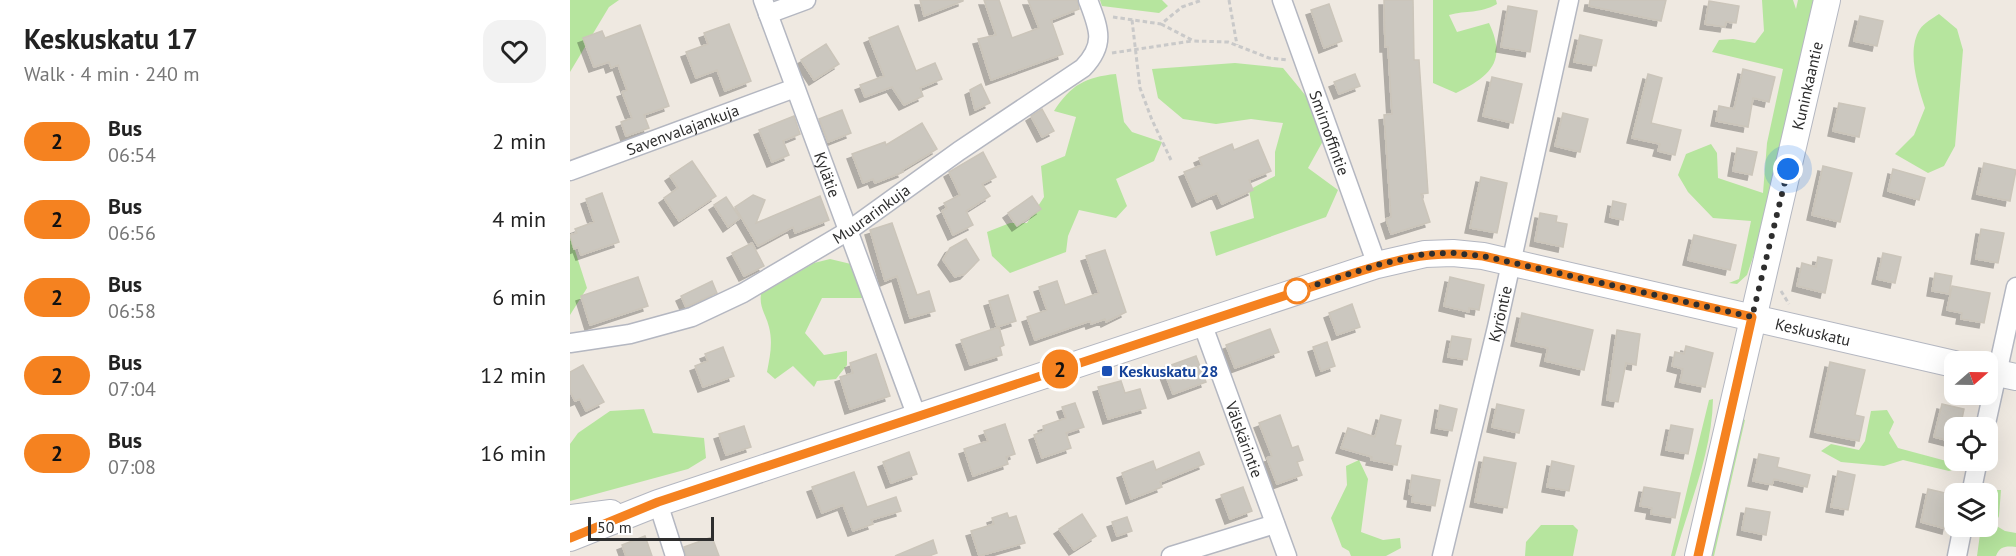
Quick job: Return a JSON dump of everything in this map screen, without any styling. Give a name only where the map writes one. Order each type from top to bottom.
[{"type":"street","points":[[766,7],[806,0]]},
{"type":"street","name":"Smirnoffintie","points":[[1282,0],[1377,265]]},
{"type":"street","name":"Kyröntie","points":[[1442,556],[1569,0]]},
{"type":"street","name":"Kuninkaantie","points":[[1698,556],[1827,0]]},
{"type":"street","name":"Kylätie","points":[[766,7],[917,417]]},
{"type":"street","points":[[1091,7],[1098,27],[1098,43],[1094,56]]},
{"type":"street","name":"Muurarinkuja","points":[[570,343],[630,334],[709,310],[848,231],[959,151],[1054,89],[1094,56]]},
{"type":"street","name":"Savenvalajankuja","points":[[570,171],[795,88]]},
{"type":"street","name":"Keskuskatu","points":[[570,538],[648,506],[1377,265],[1425,254],[1453,253],[1511,262],[1944,362]]},
{"type":"street","points":[[1989,417],[2000,373],[2016,287]]},
{"type":"street","name":"Välskärintie","points":[[1202,323],[1287,556]]},
{"type":"street","points":[[648,506],[675,556]]},
{"type":"street","name":"Keskuskatu","points":[[570,518],[648,506]]},
{"type":"street","points":[[1171,556],[1275,524]]},
{"type":"street","points":[[1957,556],[1961,537]]},
{"type":"path","points":[[1161,24],[1182,7],[1202,0]]},
{"type":"path","points":[[1229,0],[1237,45]]},
{"type":"path","points":[[1091,7],[1132,20],[1161,24],[1194,41]]},
{"type":"path","points":[[1132,20],[1140,88],[1170,160]]},
{"type":"path","points":[[1094,56],[1194,41],[1228,42],[1269,58],[1305,63]]},
{"type":"green space","points":[[570,0],[619,0],[609,7],[570,72]]},
{"type":"green space","points":[[1100,0],[1162,0],[1168,6],[1159,13],[1102,6]]},
{"type":"green space","points":[[1433,0],[1496,0],[1497,4],[1484,9],[1449,15],[1457,32],[1489,23],[1496,48],[1496,57],[1487,73],[1456,93],[1433,83]]},
{"type":"green space","points":[[1762,0],[1793,0],[1796,9],[1798,0],[1817,0],[1772,200],[1747,275],[1737,284],[1729,283],[1739,279],[1751,221],[1713,218],[1688,192],[1678,175],[1686,154],[1711,144],[1717,153],[1718,178],[1763,193],[1767,143],[1783,69],[1712,52],[1719,40],[1733,39],[1755,43],[1764,31]]},
{"type":"green space","points":[[1939,14],[1957,29],[1963,50],[1955,146],[1944,166],[1928,173],[1895,154],[1914,135],[1925,108],[1915,68],[1914,48],[1920,29]]},
{"type":"green space","points":[[1235,63],[1283,68],[1306,96],[1323,141],[1308,168],[1338,190],[1326,217],[1216,256],[1210,232],[1254,218],[1249,190],[1275,176],[1275,152],[1283,123],[1251,119],[1216,124],[1183,119],[1158,98],[1152,69]]},
{"type":"green space","points":[[1116,74],[1124,122],[1132,132],[1162,142],[1154,161],[1116,179],[1127,206],[1116,218],[1079,210],[1068,236],[1066,252],[1010,273],[992,256],[987,232],[1010,223],[1027,223],[1044,197],[1041,166],[1065,156],[1076,117],[1054,111],[1060,102],[1073,89],[1087,80]]},
{"type":"green space","points":[[570,235],[587,288],[570,315]]},
{"type":"green space","points":[[830,259],[851,264],[863,282],[865,298],[822,298],[805,333],[824,355],[847,351],[847,365],[836,379],[817,381],[814,387],[793,366],[775,379],[767,372],[771,339],[761,303],[761,294],[814,263]]},
{"type":"green space","points":[[1713,399],[1709,439],[1699,478],[1675,556],[1671,556],[1709,400]]},
{"type":"green space","points":[[644,409],[653,433],[704,438],[706,458],[688,469],[570,501],[570,444],[578,433],[610,411]]},
{"type":"green space","points":[[1887,410],[1894,422],[1889,433],[1898,448],[1944,460],[1944,470],[1903,460],[1884,466],[1841,462],[1821,451],[1831,444],[1859,450],[1865,441],[1871,411]]},
{"type":"green space","points":[[1740,418],[1745,420],[1714,556],[1708,556]]},
{"type":"green space","points":[[1359,460],[1368,479],[1361,532],[1383,540],[1400,538],[1401,548],[1386,556],[1351,556],[1349,551],[1342,547],[1331,518],[1347,485],[1346,466]]},
{"type":"green space","points":[[1998,490],[2001,490],[1998,518]]},
{"type":"green space","points":[[1541,525],[1573,525],[1578,530],[1573,556],[1525,556],[1526,542]]},
{"type":"green space","points":[[1998,527],[2016,533],[2016,547],[2004,547],[1996,556],[1977,556],[1980,537],[1998,537]]},
{"type":"building","points":[[920,0],[963,0],[963,1],[924,16]]},
{"type":"building","points":[[984,0],[999,0],[1012,38],[1039,28],[1028,0],[1077,0],[1079,9],[1051,20],[1063,54],[991,80],[978,39],[996,35]]},
{"type":"building","points":[[1384,0],[1413,0],[1414,60],[1419,60],[1428,193],[1421,194],[1430,222],[1391,234],[1386,219],[1391,217],[1384,115],[1392,114],[1388,47],[1385,47]]},
{"type":"building","points":[[1590,0],[1666,0],[1661,21],[1589,6]]},
{"type":"building","points":[[1709,1],[1739,6],[1736,23],[1726,22],[1725,27],[1705,24]]},
{"type":"building","points":[[1329,4],[1342,41],[1324,48],[1311,10]]},
{"type":"building","points":[[1508,6],[1537,11],[1530,52],[1501,47]]},
{"type":"building","points":[[1860,16],[1883,21],[1877,46],[1854,41]]},
{"type":"building","points":[[729,24],[751,81],[725,91],[717,70],[696,78],[686,52],[708,44],[704,33]]},
{"type":"building","points":[[640,25],[669,106],[644,115],[649,128],[626,136],[621,122],[632,118],[622,92],[627,90],[618,65],[611,68],[609,62],[594,67],[583,38],[602,31],[605,38]]},
{"type":"building","points":[[898,26],[916,71],[935,63],[942,79],[920,88],[923,96],[904,105],[892,87],[865,97],[860,85],[884,76],[869,38]]},
{"type":"building","points":[[1580,35],[1602,40],[1596,66],[1574,62]]},
{"type":"building","points":[[826,44],[839,64],[814,80],[801,60]]},
{"type":"building","points":[[1743,69],[1775,77],[1769,102],[1753,98],[1748,127],[1716,121],[1719,106],[1734,109]]},
{"type":"building","points":[[1355,74],[1360,86],[1339,94],[1334,82]]},
{"type":"building","points":[[1648,74],[1662,78],[1651,123],[1681,130],[1675,155],[1658,151],[1660,144],[1632,138]]},
{"type":"building","points":[[1492,77],[1522,84],[1513,123],[1483,116]]},
{"type":"building","points":[[981,84],[990,103],[975,110],[970,90]]},
{"type":"building","points":[[1839,103],[1865,108],[1859,137],[1833,131]]},
{"type":"building","points":[[1042,109],[1054,131],[1042,137],[1031,116]]},
{"type":"building","points":[[842,110],[851,133],[828,142],[819,119]]},
{"type":"building","points":[[1563,113],[1588,119],[1580,152],[1555,146]]},
{"type":"building","points":[[794,116],[800,134],[783,141],[789,155],[772,162],[759,130]]},
{"type":"building","points":[[922,123],[937,149],[902,170],[903,172],[875,183],[873,179],[863,183],[852,154],[885,142],[886,145]]},
{"type":"building","points":[[1258,140],[1271,171],[1249,180],[1253,190],[1222,204],[1217,193],[1197,202],[1184,172],[1202,165],[1199,158],[1232,144],[1234,150]]},
{"type":"building","points":[[1737,148],[1757,152],[1752,175],[1733,171]]},
{"type":"building","points":[[983,152],[996,177],[982,184],[990,196],[966,211],[973,225],[953,235],[942,211],[947,208],[944,203],[960,195],[949,172]]},
{"type":"building","points":[[692,161],[716,196],[679,221],[664,198],[678,188],[670,176]]},
{"type":"building","points":[[1984,163],[2016,170],[2010,201],[1977,194]]},
{"type":"building","points":[[1823,166],[1852,173],[1840,222],[1812,215]]},
{"type":"building","points":[[1893,169],[1925,178],[1919,200],[1888,191]]},
{"type":"building","points":[[1481,177],[1507,183],[1497,233],[1470,228]]},
{"type":"building","points":[[602,193],[619,242],[581,255],[578,247],[574,249],[570,235],[577,233],[575,229],[594,222],[586,199]]},
{"type":"building","points":[[753,195],[765,200],[756,223],[820,196],[829,220],[795,233],[793,227],[758,246],[735,207]]},
{"type":"building","points":[[1032,196],[1041,209],[1017,226],[1008,213]]},
{"type":"building","points":[[726,197],[740,218],[728,227],[714,205]]},
{"type":"building","points":[[1613,201],[1626,204],[1623,220],[1610,217]]},
{"type":"building","points":[[1540,213],[1557,216],[1556,222],[1567,224],[1563,247],[1535,241]]},
{"type":"building","points":[[892,223],[917,295],[929,291],[935,311],[910,318],[897,276],[885,281],[870,230]]},
{"type":"building","points":[[1981,229],[2004,233],[1998,263],[1976,259]]},
{"type":"building","points":[[1694,235],[1736,245],[1730,270],[1688,260]]},
{"type":"building","points":[[966,239],[979,260],[965,274],[955,277],[943,260],[950,248]]},
{"type":"building","points":[[752,243],[764,266],[744,276],[732,253]]},
{"type":"building","points":[[1105,250],[1126,312],[1106,322],[1105,319],[1091,324],[1090,321],[1035,340],[1027,317],[1047,310],[1039,287],[1057,281],[1065,305],[1099,293],[1086,256]]},
{"type":"building","points":[[1883,253],[1901,257],[1895,283],[1877,279]]},
{"type":"building","points":[[1818,257],[1832,260],[1825,293],[1797,286],[1802,263],[1816,267]]},
{"type":"building","points":[[1935,273],[1952,276],[1949,294],[1932,291]]},
{"type":"building","points":[[638,277],[648,306],[590,325],[581,296]]},
{"type":"building","points":[[1450,277],[1484,285],[1479,310],[1469,308],[1469,312],[1444,306]]},
{"type":"building","points":[[712,281],[717,293],[686,307],[681,296]]},
{"type":"building","points":[[1952,286],[1990,293],[1984,323],[1961,319],[1962,313],[1947,310]]},
{"type":"building","points":[[1008,295],[1016,321],[997,327],[989,301]]},
{"type":"building","points":[[1352,304],[1360,327],[1337,335],[1329,313]]},
{"type":"building","points":[[1522,313],[1593,330],[1584,370],[1545,361],[1548,348],[1516,341]]},
{"type":"building","points":[[999,327],[1004,345],[1000,347],[1002,355],[970,365],[961,340]]},
{"type":"building","points":[[1270,329],[1279,352],[1235,368],[1226,345]]},
{"type":"building","points":[[1617,330],[1640,334],[1636,365],[1626,363],[1618,402],[1607,400]]},
{"type":"building","points":[[1452,336],[1471,339],[1467,360],[1448,357]]},
{"type":"building","points":[[1327,342],[1335,366],[1321,371],[1313,347]]},
{"type":"building","points":[[1686,346],[1713,353],[1705,387],[1680,382],[1683,369],[1672,366],[1675,352],[1684,354]]},
{"type":"building","points":[[723,347],[734,376],[703,387],[695,366],[708,361],[705,354]]},
{"type":"building","points":[[876,354],[890,396],[850,409],[840,377],[853,373],[850,363]]},
{"type":"building","points":[[1196,356],[1206,382],[1173,394],[1163,368]]},
{"type":"building","points":[[1830,362],[1865,370],[1855,415],[1864,417],[1859,441],[1815,432]]},
{"type":"building","points":[[583,365],[604,402],[586,411],[580,399],[575,401],[570,391],[570,372]]},
{"type":"building","points":[[1121,381],[1125,393],[1140,389],[1146,408],[1108,419],[1098,387]]},
{"type":"building","points":[[1075,403],[1084,427],[1066,433],[1071,448],[1042,458],[1034,435],[1044,431],[1043,426],[1066,418],[1062,407]]},
{"type":"building","points":[[1497,404],[1524,410],[1519,433],[1492,427]]},
{"type":"building","points":[[1942,404],[1964,409],[1962,417],[1944,417],[1944,440],[1934,437]]},
{"type":"building","points":[[1440,405],[1457,409],[1452,431],[1436,428]]},
{"type":"building","points":[[1280,415],[1292,448],[1298,446],[1303,460],[1297,462],[1302,475],[1277,484],[1267,458],[1272,456],[1259,423]]},
{"type":"building","points":[[1381,415],[1401,420],[1395,445],[1401,446],[1397,465],[1371,460],[1372,457],[1341,448],[1348,428],[1375,437]]},
{"type":"building","points":[[1005,424],[1015,454],[1006,457],[1008,464],[973,476],[964,449],[988,441],[984,431]]},
{"type":"building","points":[[1671,425],[1693,429],[1688,454],[1666,450]]},
{"type":"building","points":[[744,426],[751,447],[726,455],[719,434]]},
{"type":"building","points":[[909,452],[917,474],[891,483],[883,462]]},
{"type":"building","points":[[1199,452],[1204,464],[1160,482],[1162,487],[1131,499],[1122,473],[1153,461],[1156,470]]},
{"type":"building","points":[[1759,454],[1779,458],[1777,467],[1810,475],[1807,487],[1774,479],[1772,485],[1753,481]]},
{"type":"building","points":[[1484,457],[1516,463],[1507,508],[1475,502]]},
{"type":"building","points":[[1552,461],[1574,466],[1569,491],[1547,487]]},
{"type":"building","points":[[1838,471],[1855,475],[1848,510],[1831,507]]},
{"type":"building","points":[[854,472],[867,507],[896,497],[901,511],[871,520],[873,524],[853,531],[843,505],[822,513],[812,487]]},
{"type":"building","points":[[1412,475],[1440,480],[1435,506],[1412,502],[1413,495],[1409,494]]},
{"type":"building","points":[[1243,487],[1252,511],[1230,519],[1221,495]]},
{"type":"building","points":[[1644,487],[1680,493],[1675,518],[1651,514],[1652,508],[1640,506]]},
{"type":"building","points":[[1928,489],[1944,493],[1944,528],[1921,522]]},
{"type":"building","points":[[1746,508],[1770,512],[1766,535],[1742,530]]},
{"type":"building","points":[[1007,513],[1009,518],[1016,516],[1025,543],[979,556],[971,531],[994,524],[992,518]]},
{"type":"building","points":[[1082,514],[1096,536],[1074,550],[1059,529]]},
{"type":"building","points":[[1127,517],[1132,531],[1117,536],[1112,522]]},
{"type":"building","points":[[645,536],[652,556],[626,556],[622,545]]},
{"type":"building","points":[[712,537],[719,556],[686,556],[684,547]]},
{"type":"building","points":[[933,540],[937,553],[929,556],[895,556]]},
{"type":"bus line","name":"2","points":[[570,538],[658,502],[1377,265],[1425,254],[1453,253],[1483,256],[1752,317],[1698,556]]},
{"type":"place","name":"Keskuskatu 28","points":[[1107,371]]},
{"type":"route","points":[[1297,291],[1404,258],[1425,254],[1453,253],[1483,256],[1752,317],[1788,169]]}]
